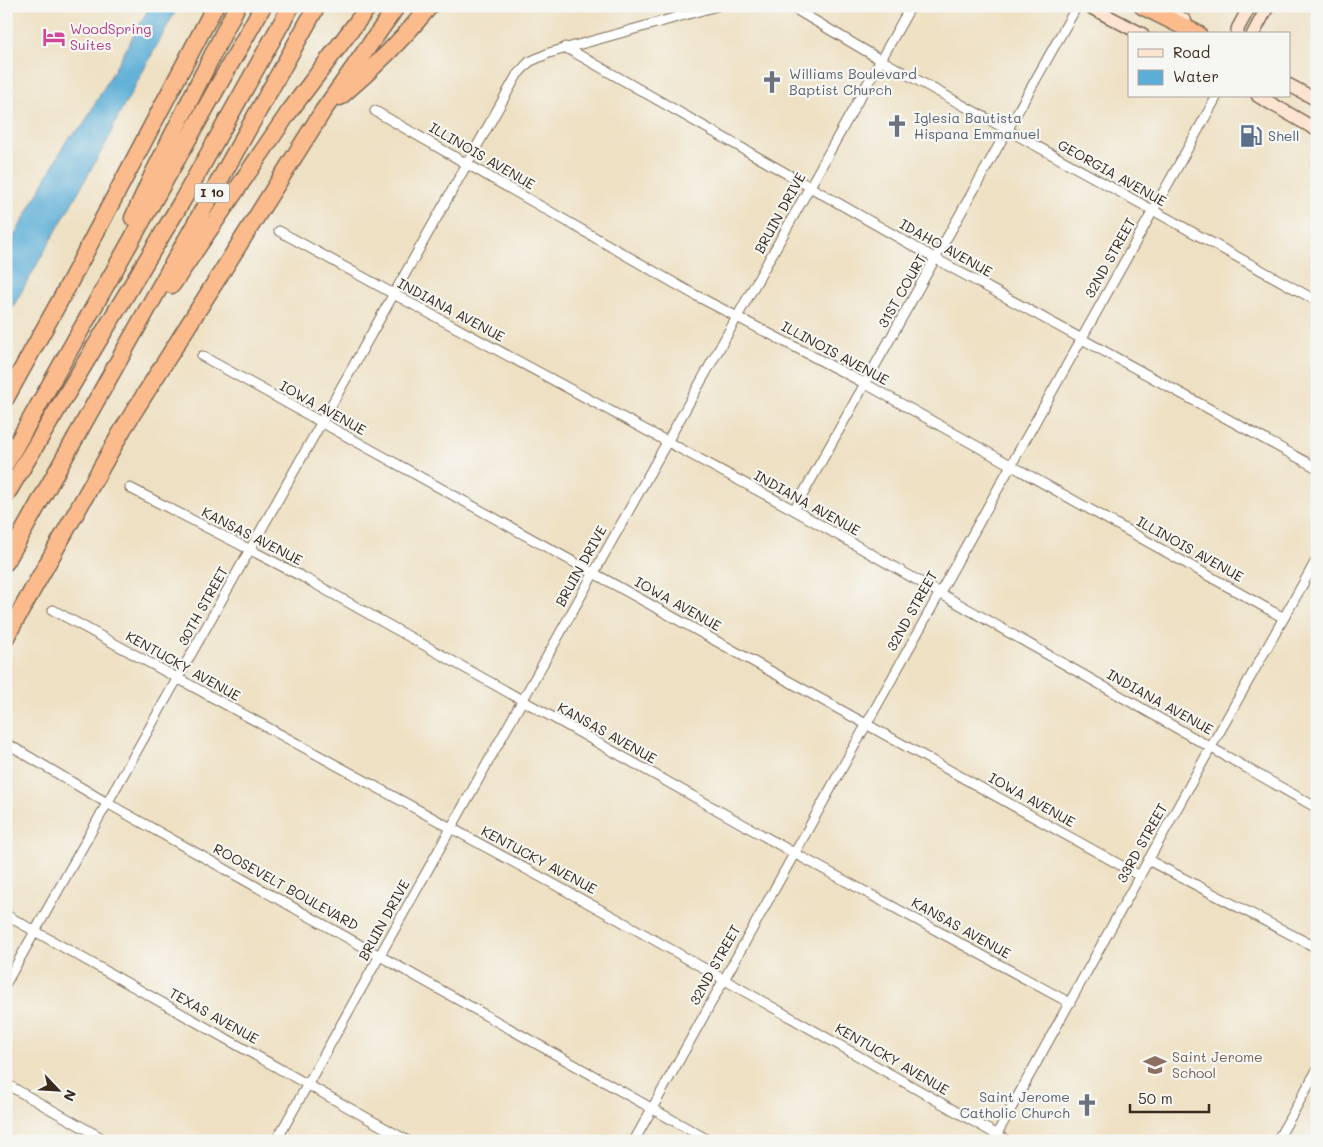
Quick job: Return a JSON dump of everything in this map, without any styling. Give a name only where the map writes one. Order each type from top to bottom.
[{"type":"highway","points":[[6,398],[63,295],[215,6]]},
{"type":"highway","points":[[90,313],[153,174],[237,6]]},
{"type":"highway","points":[[6,463],[263,6]]},
{"type":"highway","points":[[6,495],[181,203],[291,6]]},
{"type":"highway","name":"I 10","points":[[6,562],[317,6]]},
{"type":"highway","points":[[108,380],[289,112],[369,6]]},
{"type":"highway","points":[[6,637],[123,429],[323,111],[396,6]]},
{"type":"highway","points":[[323,111],[361,79],[407,34],[430,6]]},
{"type":"highway","points":[[1142,6],[1194,32]]},
{"type":"main road","points":[[1088,6],[1138,32]]},
{"type":"main road","points":[[1164,6],[1200,32]]},
{"type":"main road","points":[[1238,32],[1238,28],[1250,6]]},
{"type":"main road","points":[[1254,32],[1268,6]]},
{"type":"main road","points":[[1290,86],[1317,100]]},
{"type":"main road","points":[[1261,98],[1317,130]]},
{"type":"street","name":"30TH STREET","points":[[6,983],[517,75],[529,62],[549,52],[717,6]]},
{"type":"street","name":"GEORGIA AVENUE","points":[[790,6],[881,60],[1317,301]]},
{"type":"street","name":"BRUIN DRIVE","points":[[276,1141],[911,6]]},
{"type":"street","name":"31ST COURT","points":[[794,510],[1077,6]]},
{"type":"street","name":"IDAHO AVENUE","points":[[565,47],[936,259],[1317,468]]},
{"type":"street","name":"32ND STREET","points":[[634,1141],[1216,98]]},
{"type":"street","name":"ILLINOIS AVENUE","points":[[375,111],[695,295],[864,383],[1012,464],[1284,618]]},
{"type":"street","name":"INDIANA AVENUE","points":[[279,231],[794,510],[1317,808]]},
{"type":"street","name":"IOWA AVENUE","points":[[202,356],[1140,876]]},
{"type":"street","name":"KANSAS AVENUE","points":[[130,488],[303,578],[794,853],[1070,1003]]},
{"type":"street","name":"33RD STREET","points":[[995,1138],[1211,747],[1284,618],[1314,571],[1317,559]]},
{"type":"street","name":"KENTUCKY AVENUE","points":[[53,610],[621,921],[724,979],[995,1138],[1008,1141]]},
{"type":"street","name":"ROOSEVELT BOULEVARD","points":[[6,743],[107,803],[710,1141]]},
{"type":"street","points":[[1148,860],[1317,948]]},
{"type":"street","name":"TEXAS AVENUE","points":[[6,915],[408,1141]]},
{"type":"street","points":[[1277,1141],[1317,1070]]},
{"type":"street","points":[[6,1084],[107,1141]]},
{"type":"water","points":[[150,6],[178,6],[114,125],[109,138],[6,319],[6,251],[68,138],[82,127]]},
{"type":"place","name":"WoodSpring Suites","points":[[54,37]]},
{"type":"place","name":"Williams Boulevard Baptist Church","points":[[772,82]]},
{"type":"place","name":"Iglesia Bautista Hispana Emmanuel","points":[[897,126]]},
{"type":"place","name":"Shell","points":[[1251,136]]},
{"type":"place","name":"Saint Jerome School","points":[[1155,1065]]},
{"type":"place","name":"Saint Jerome Catholic Church","points":[[1087,1105]]}]
